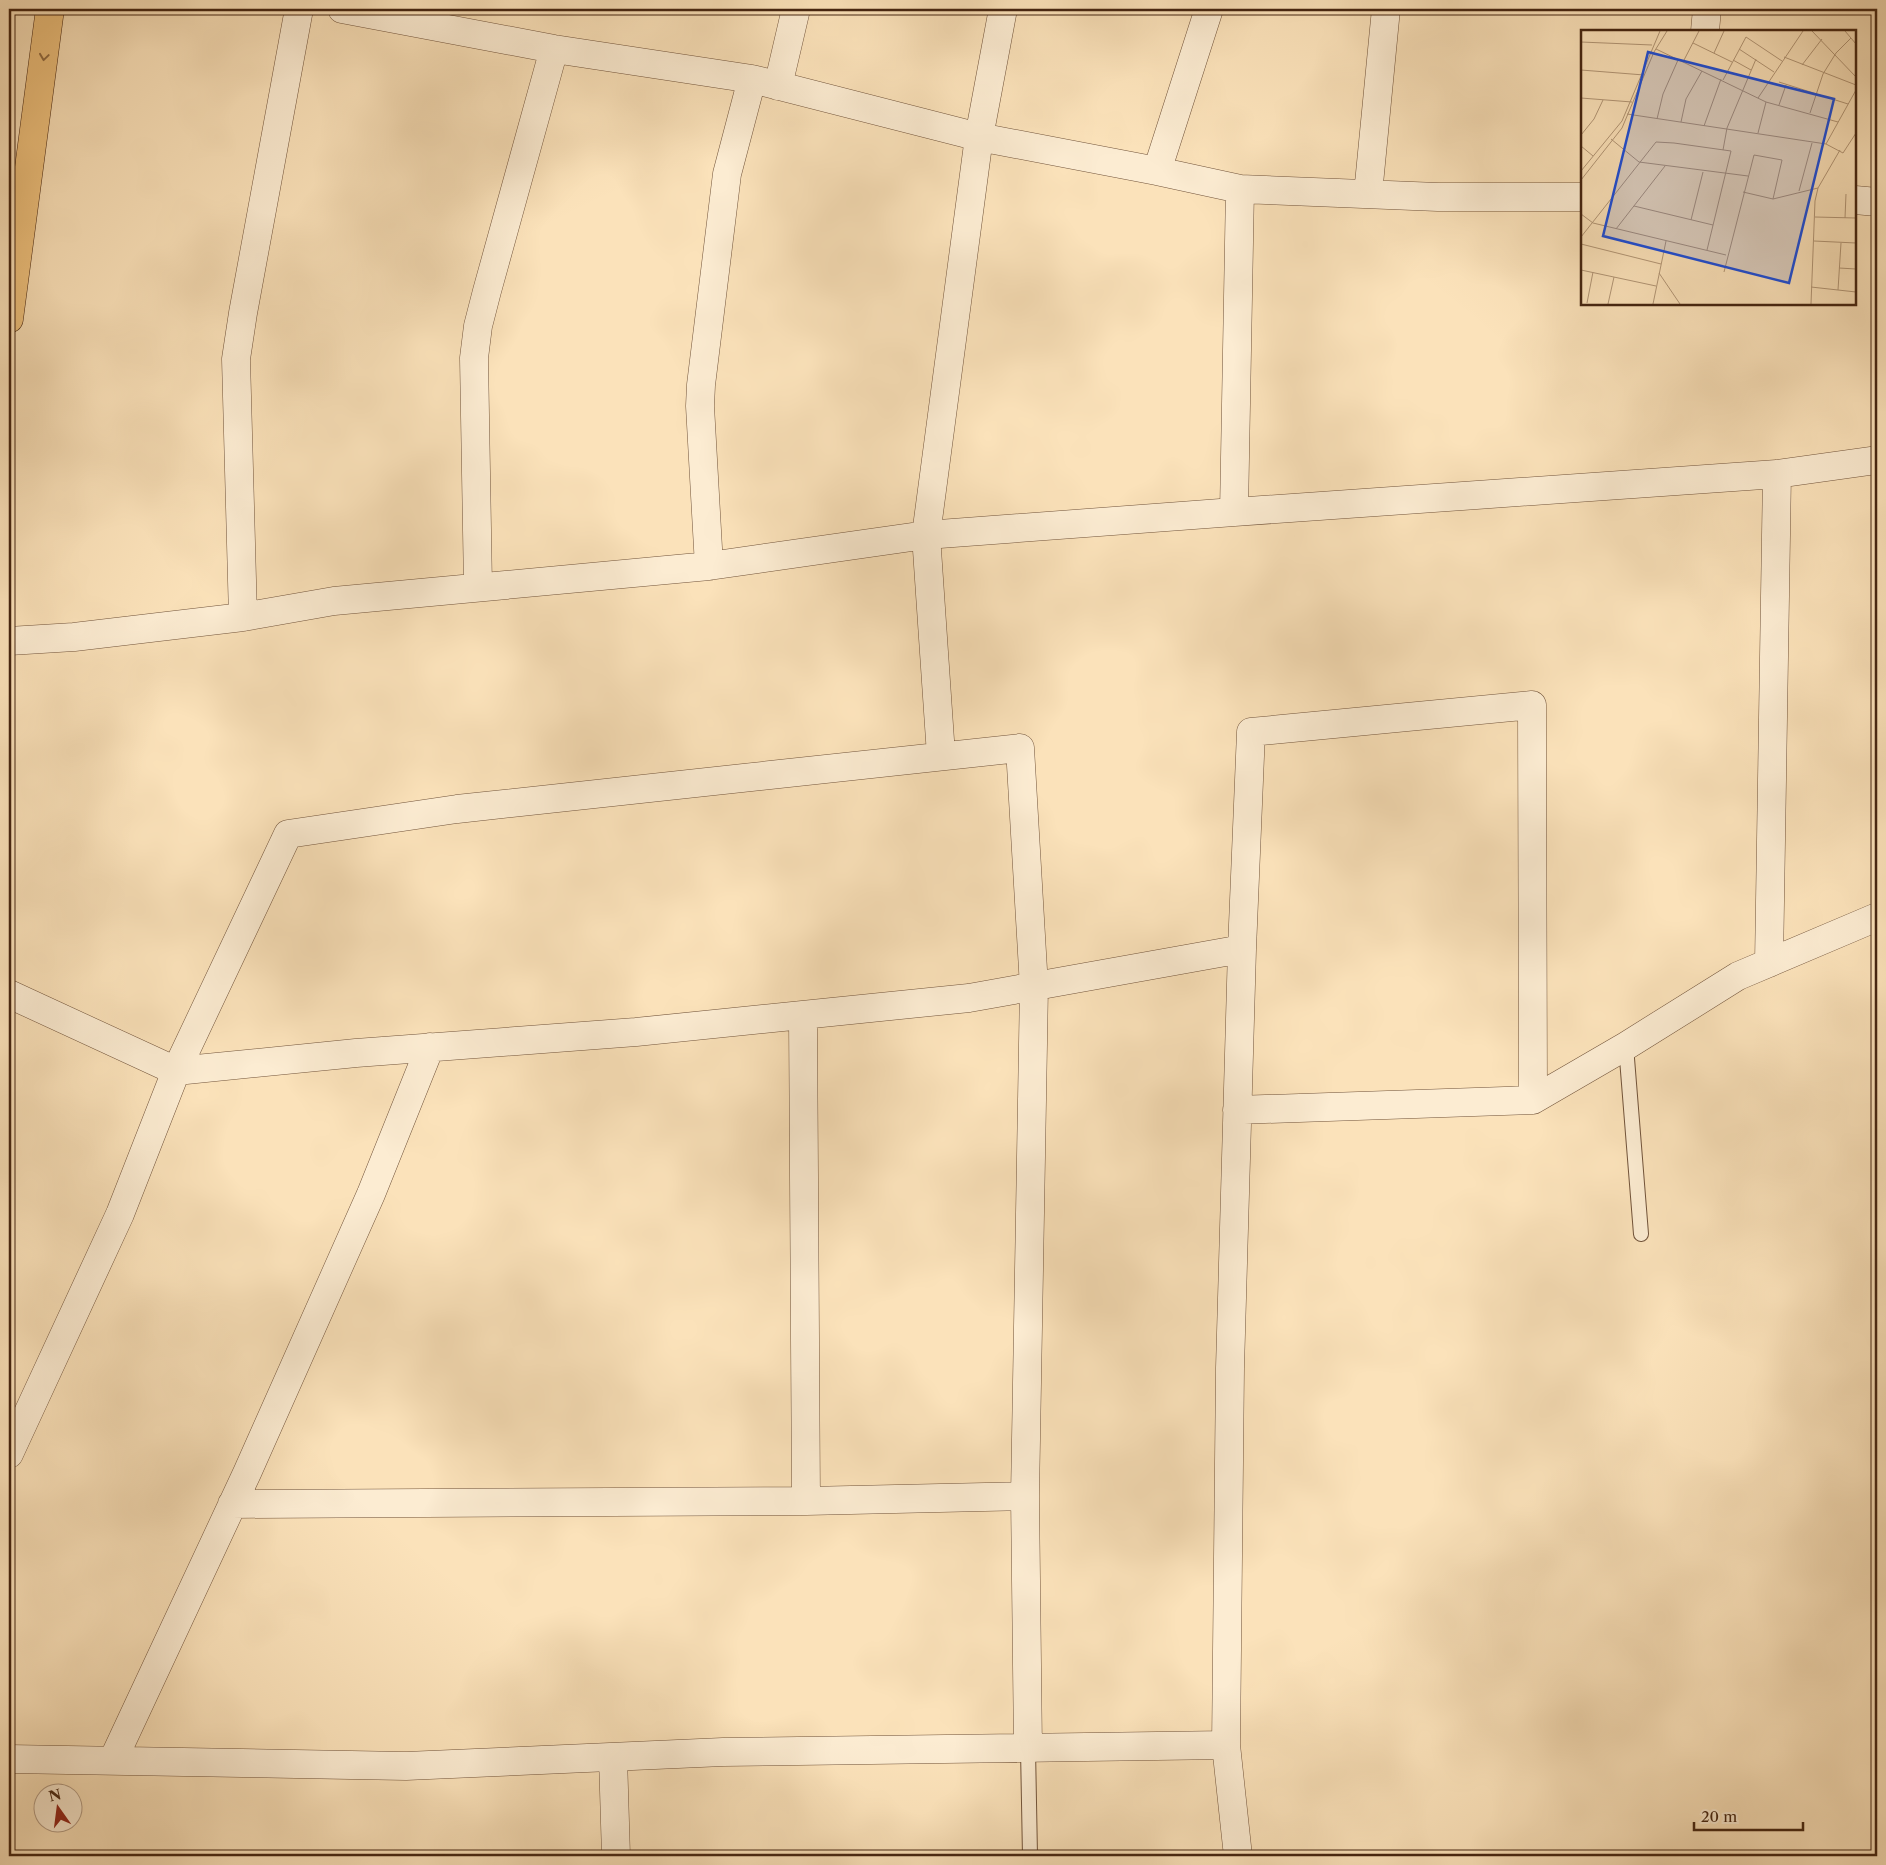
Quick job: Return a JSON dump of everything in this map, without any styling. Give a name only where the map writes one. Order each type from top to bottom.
[{"type":"main road","points":[[9,320],[15,223],[50,9]]},
{"type":"street","points":[[243,617],[236,359],[299,9]]},
{"type":"street","points":[[346,9],[554,49],[752,79],[979,137],[1240,189],[1438,196],[1581,197]]},
{"type":"street","points":[[778,86],[796,9]]},
{"type":"street","points":[[941,755],[926,535],[979,137],[1003,9]]},
{"type":"street","points":[[1157,171],[1209,9]]},
{"type":"street","points":[[1368,194],[1386,9]]},
{"type":"street","points":[[1705,30],[1707,9]]},
{"type":"street","points":[[478,587],[474,358],[478,326],[554,49]]},
{"type":"street","points":[[709,566],[700,406],[701,385],[727,174],[752,79]]},
{"type":"street","points":[[1234,512],[1240,189]]},
{"type":"street","points":[[1856,200],[1877,202]]},
{"type":"street","points":[[9,641],[74,637],[243,617],[334,602],[709,566],[926,535],[1777,474],[1877,460]]},
{"type":"street","points":[[1769,962],[1777,474]]},
{"type":"street","points":[[1238,1856],[1226,1745],[1230,1368],[1250,732],[1532,705],[1532,1100]]},
{"type":"street","points":[[9,1454],[120,1214],[176,1071],[288,834],[457,809],[941,755],[1020,748],[1034,987],[1025,1496],[1028,1749]]},
{"type":"street","points":[[1237,1110],[1532,1100],[1626,1046],[1738,976],[1877,917]]},
{"type":"street","points":[[9,994],[176,1071],[430,1047],[636,1032],[969,998],[1242,949]]},
{"type":"street","points":[[803,1015],[806,1502]]},
{"type":"street","points":[[113,1760],[232,1504],[371,1194],[430,1047]]},
{"type":"street","points":[[232,1504],[806,1502],[1025,1496]]},
{"type":"street","points":[[9,1759],[406,1766],[723,1752],[1226,1745]]},
{"type":"street","points":[[613,1757],[616,1856]]},
{"type":"lane","points":[[1626,1046],[1641,1234]]},
{"type":"lane","points":[[1028,1749],[1030,1856]]}]
